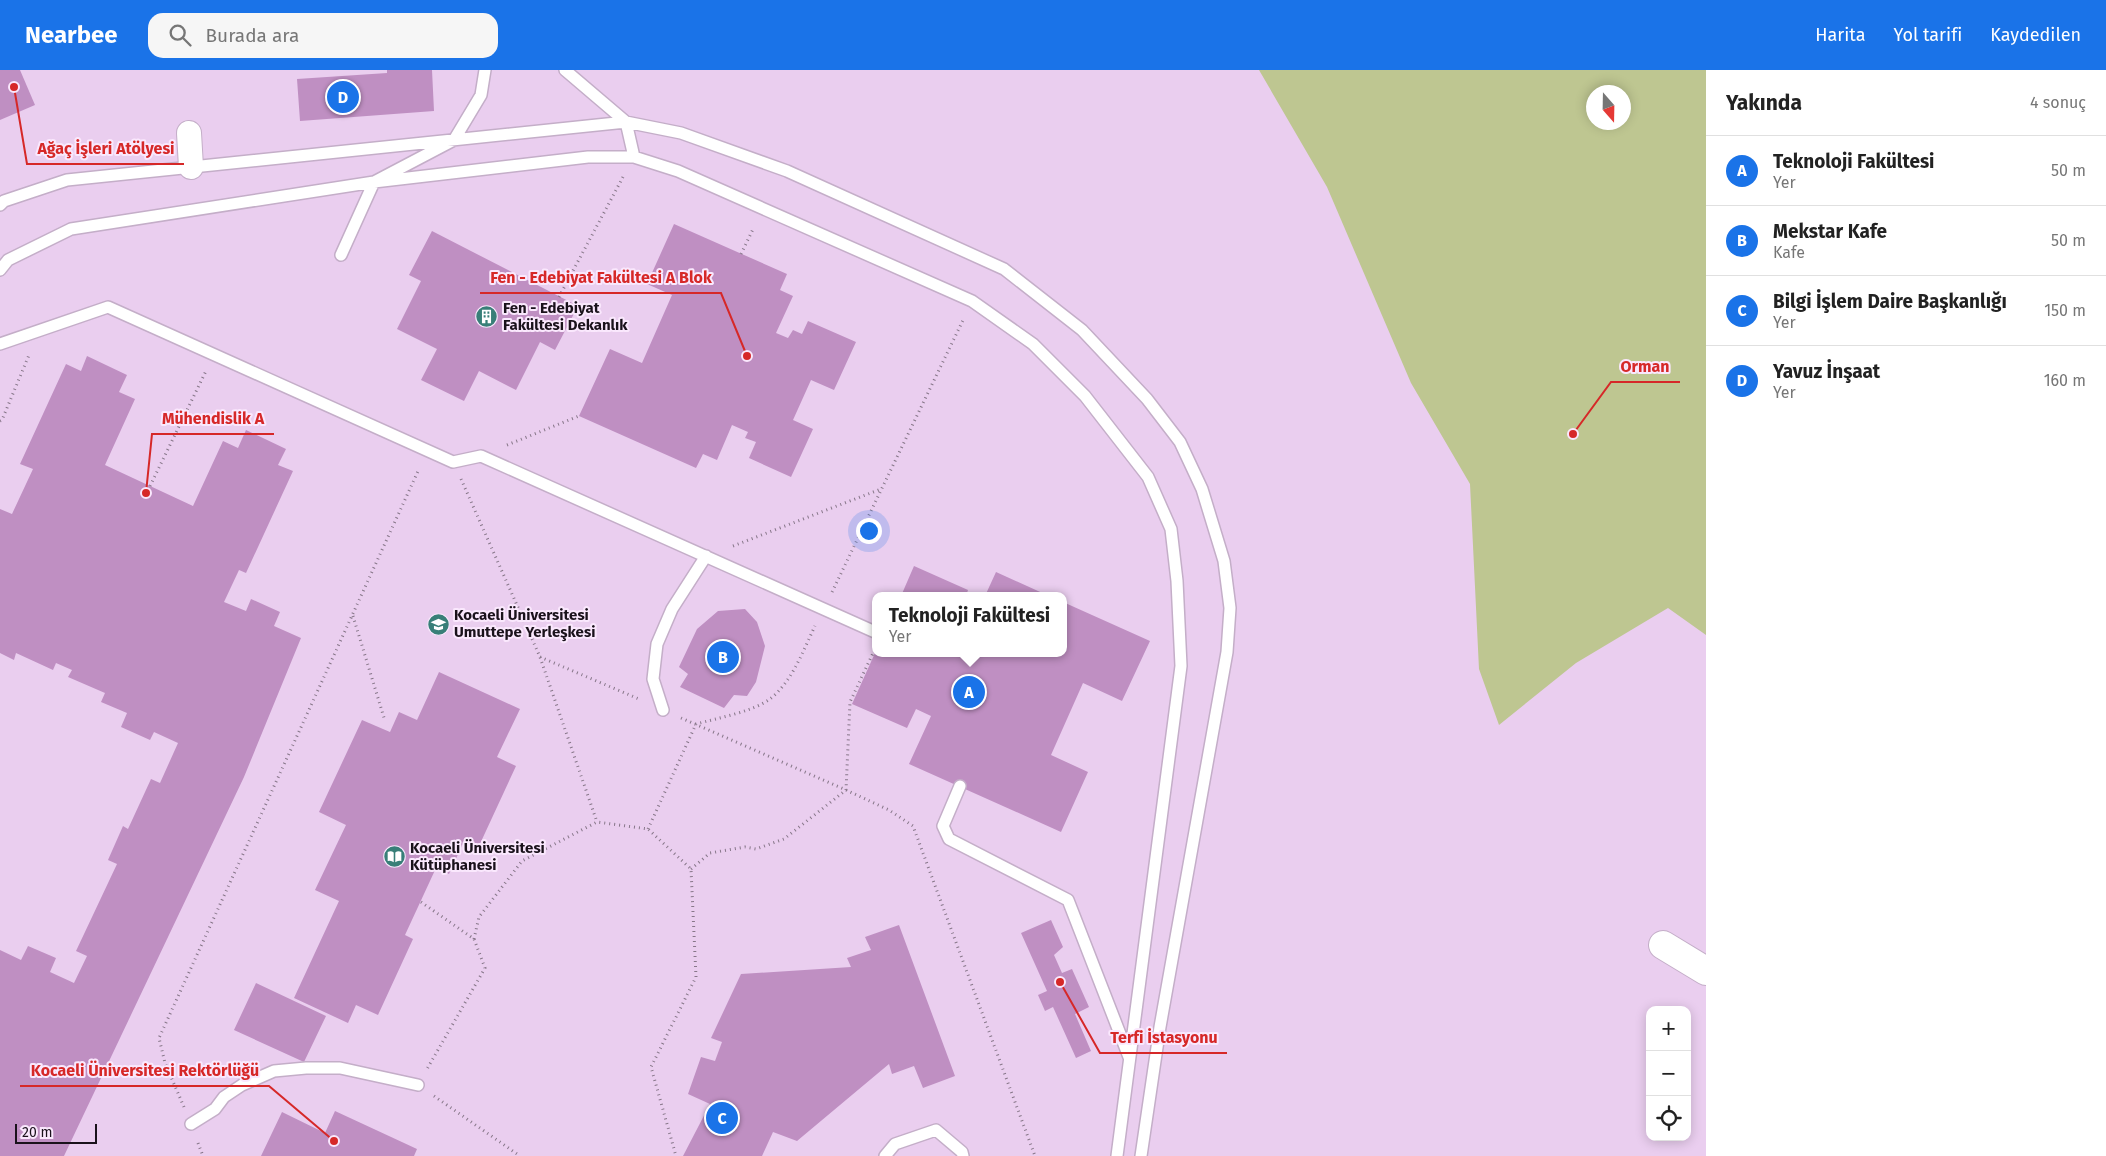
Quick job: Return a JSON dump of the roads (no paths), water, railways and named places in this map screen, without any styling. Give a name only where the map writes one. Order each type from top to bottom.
[{"type":"street","points":[[189,133],[191,167]]},
{"type":"street","points":[[1663,945],[1706,972]]},
{"type":"lane","points":[[341,255],[374,182],[454,140],[481,95],[485,70]]},
{"type":"lane","points":[[565,70],[626,122],[634,157]]},
{"type":"lane","points":[[1,201],[67,180],[626,122],[681,133],[787,171],[1004,269],[1082,330],[1147,399],[1184,450],[1202,489],[1224,561],[1230,608],[1227,652],[1162,1017],[1141,1156]]},
{"type":"lane","points":[[0,270],[8,260],[71,229],[374,182],[588,157],[634,157],[678,171],[972,302],[1033,344],[1085,396],[1148,477],[1171,529],[1177,581],[1181,666],[1117,1156]]},
{"type":"lane","points":[[0,344],[108,308],[453,462],[481,456],[872,631]]},
{"type":"lane","points":[[663,710],[653,679],[657,644],[672,609],[706,556]]},
{"type":"lane","points":[[960,786],[943,826],[949,839],[1068,900],[1130,1059]]},
{"type":"lane","points":[[191,1124],[215,1109],[224,1097],[242,1085],[274,1071],[306,1068],[340,1068],[418,1085]]},
{"type":"lane","points":[[885,1156],[895,1144],[936,1130],[962,1152],[963,1156]]},
{"type":"place","name":"Ağaç İşleri Atölyesi","points":[[14,87]]},
{"type":"place","name":"Yavuz İnşaat","points":[[343,97]]},
{"type":"place","name":"Fen - Edebiyat Fakültesi Dekanlık","points":[[487,317]]},
{"type":"place","name":"Fen - Edebiyat Fakültesi A Blok","points":[[747,356]]},
{"type":"place","name":"Orman","points":[[1573,434]]},
{"type":"place","name":"Mühendislik A","points":[[146,493]]},
{"type":"place","name":"Kocaeli Üniversitesi Umuttepe Yerleşkesi","points":[[438,624]]},
{"type":"place","name":"Mekstar Kafe","points":[[723,657]]},
{"type":"place","name":"Teknoloji Fakültesi","points":[[969,692]]},
{"type":"place","name":"Kocaeli Üniversitesi Kütüphanesi","points":[[394,857]]},
{"type":"place","name":"Terfi İstasyonu","points":[[1060,982]]},
{"type":"place","name":"Bilgi İşlem Daire Başkanlığı","points":[[722,1118]]},
{"type":"place","name":"Kocaeli Üniversitesi Rektörlüğü","points":[[334,1141]]}]
